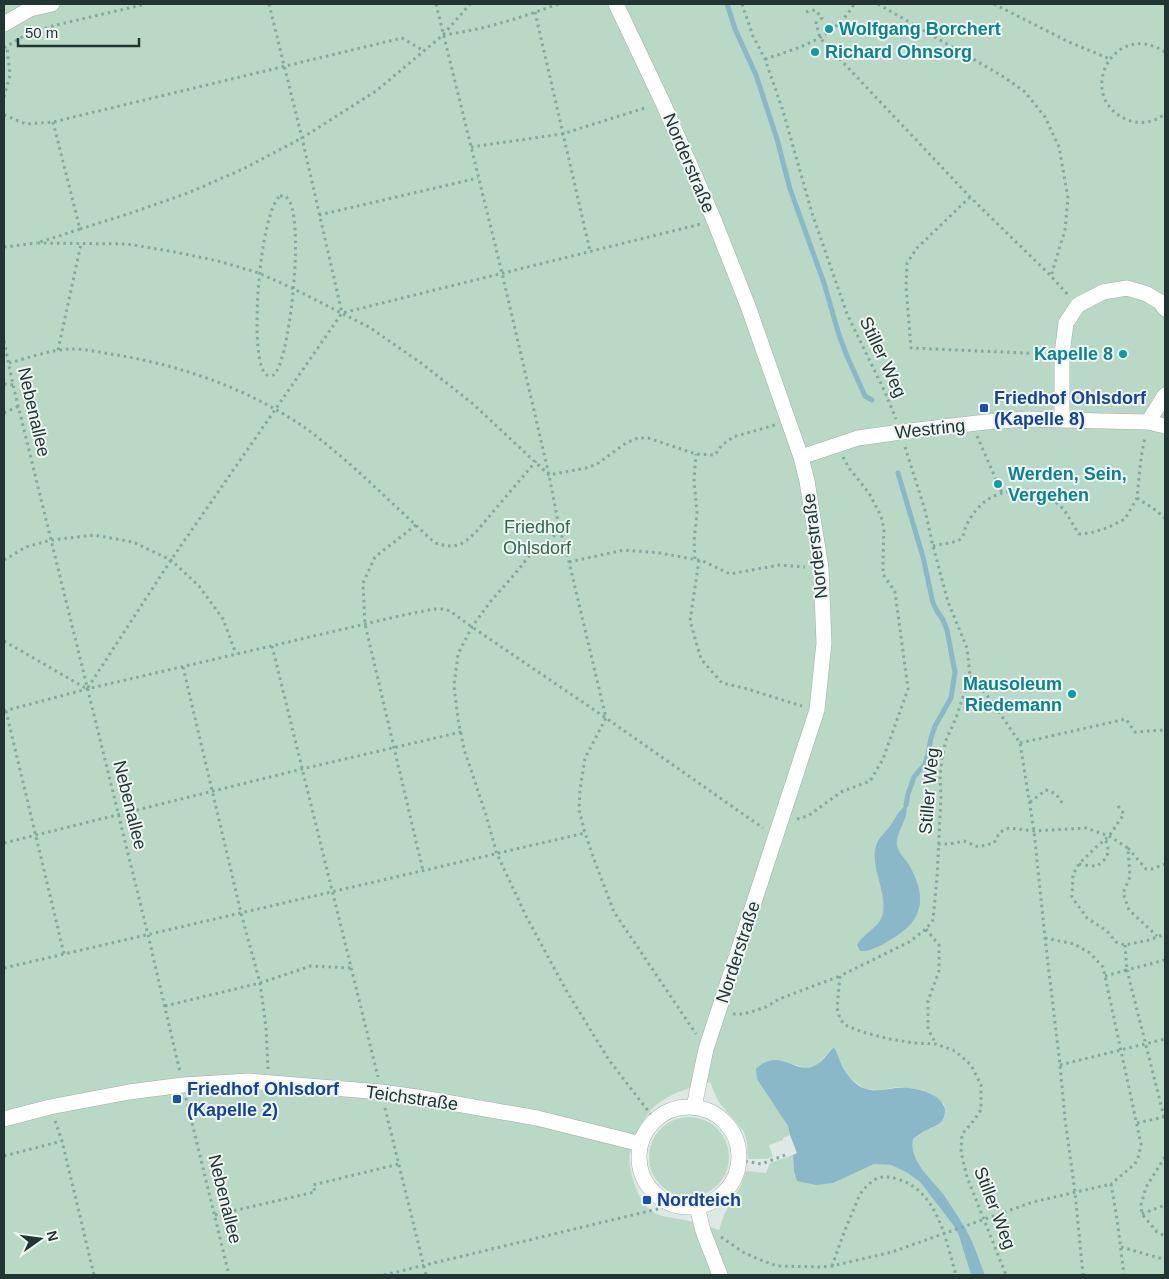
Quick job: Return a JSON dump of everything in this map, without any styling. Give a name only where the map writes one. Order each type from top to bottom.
[{"type":"street","points":[[4,24],[30,9],[52,4]]},
{"type":"street","name":"Norderstraße","points":[[616,4],[663,103],[714,220],[748,306],[801,457],[807,481],[821,568],[824,643],[817,710],[706,1049],[694,1107]]},
{"type":"street","points":[[1062,420],[1062,354],[1066,323],[1078,305],[1103,292],[1127,288],[1147,294],[1160,302],[1165,309]]},
{"type":"street","points":[[1148,422],[1165,395]]},
{"type":"street","name":"Westring","points":[[801,457],[858,438],[1026,419],[1148,422],[1165,426]]},
{"type":"street","name":"Teichstraße","points":[[4,1119],[50,1107],[129,1092],[183,1085],[249,1082],[381,1092],[537,1118],[641,1144]]},
{"type":"street","points":[[694,1107],[709,1110],[722,1119],[732,1131],[738,1145],[739,1160],[736,1174],[730,1185],[721,1195],[710,1202],[685,1207],[674,1205],[661,1198],[651,1189],[644,1179],[639,1155],[644,1135],[655,1120],[673,1109],[694,1107]]},
{"type":"street","points":[[697,1206],[703,1231],[720,1275]]},
{"type":"path","points":[[4,97],[10,75],[5,48],[27,34],[52,26],[146,4]]},
{"type":"path","points":[[269,4],[342,313]]},
{"type":"path","points":[[436,4],[502,273],[549,475],[560,531],[606,718],[586,758],[580,790],[580,810],[585,833],[594,862],[614,912],[706,1049]]},
{"type":"path","points":[[37,243],[188,193],[243,169],[302,138],[376,91],[443,35],[470,4]]},
{"type":"path","points":[[443,35],[464,33],[496,26],[558,4]]},
{"type":"path","name":"Stiller Weg","points":[[742,4],[783,111],[812,213],[847,314],[885,392],[901,432],[925,510],[948,602],[967,648],[970,676],[956,718],[946,740],[942,758],[940,776],[942,796],[937,878],[933,920],[926,929]]},
{"type":"path","points":[[764,59],[785,53],[820,38],[837,26],[854,4]]},
{"type":"path","points":[[878,4],[1004,77],[1025,92],[1045,117],[1059,147],[1068,198],[1066,230],[1051,276]]},
{"type":"path","points":[[994,4],[1069,42],[1110,59]]},
{"type":"path","points":[[806,12],[815,10],[822,18],[816,23],[820,38],[970,197],[1078,305]]},
{"type":"path","points":[[535,12],[590,251]]},
{"type":"path","points":[[4,115],[26,124],[53,122],[402,38],[424,51]]},
{"type":"path","points":[[1165,52],[1158,47],[1147,44],[1126,46],[1116,52],[1108,62],[1103,74],[1102,86],[1105,98],[1112,109],[1122,117],[1133,122],[1146,122],[1158,119],[1165,114]]},
{"type":"path","points":[[471,147],[562,134],[663,103]]},
{"type":"path","points":[[53,122],[80,228]]},
{"type":"path","points":[[319,215],[478,178]]},
{"type":"path","points":[[284,196],[288,198],[291,204],[294,218],[294,289],[287,339],[276,372],[270,376],[264,372],[259,358],[257,324],[259,273],[272,208],[277,198],[284,196]]},
{"type":"path","points":[[970,197],[917,248],[908,263],[906,286],[911,348],[1062,354]]},
{"type":"path","points":[[87,689],[171,560],[342,313],[714,220]]},
{"type":"path","points":[[4,248],[37,243],[127,244],[218,261],[259,273],[369,327],[421,362],[472,403],[549,475]]},
{"type":"path","points":[[58,350],[81,244]]},
{"type":"path","name":"Nebenallee","points":[[4,342],[229,1275]]},
{"type":"path","points":[[9,363],[58,350],[71,349],[142,359],[215,380],[276,409],[305,428],[357,469],[435,542],[450,547],[465,542],[476,532],[536,461]]},
{"type":"path","points":[[4,384],[13,385]]},
{"type":"path","points":[[4,413],[19,406]]},
{"type":"path","points":[[549,475],[597,464],[626,443],[638,438],[648,438],[696,454],[715,455],[721,446],[733,437],[788,420]]},
{"type":"path","points":[[933,546],[959,540],[980,506],[1002,493],[1013,491],[1023,490],[1042,495],[1057,503],[1070,518],[1077,533],[1081,534],[1107,528],[1125,519],[1137,498],[1141,458],[1148,422]]},
{"type":"path","points":[[972,424],[1002,493]]},
{"type":"path","points":[[64,954],[5,711],[87,689],[408,614],[434,609],[450,611],[606,718],[778,830],[808,816],[841,792],[870,782],[883,759],[908,689],[894,592],[884,574],[884,529],[881,516],[869,493],[849,468],[836,445]]},
{"type":"path","points":[[696,454],[694,480],[697,513],[694,541],[697,560],[690,621],[701,659],[722,683],[817,710]]},
{"type":"path","points":[[1137,498],[1165,518]]},
{"type":"path","points":[[416,525],[375,557],[362,584],[366,624],[422,871]]},
{"type":"path","points":[[560,531],[530,555],[490,602],[472,627],[458,654],[454,686],[458,719],[464,749],[497,854],[527,918],[566,990],[609,1060],[655,1120]]},
{"type":"path","points":[[4,560],[26,547],[51,540],[94,535],[133,542],[171,560],[199,586],[223,620],[236,654]]},
{"type":"path","points":[[569,562],[624,550],[660,553],[697,560],[730,574],[779,565],[821,568]]},
{"type":"path","points":[[4,641],[87,689]]},
{"type":"path","points":[[272,646],[426,1275]]},
{"type":"path","points":[[183,667],[241,913],[260,983],[266,1026],[268,1083]]},
{"type":"path","points":[[970,676],[990,699],[1020,743],[1034,831],[1083,1275]]},
{"type":"path","points":[[1020,743],[1126,719],[1135,732],[1165,730]]},
{"type":"path","points":[[4,843],[302,769],[461,732]]},
{"type":"path","points":[[1030,802],[1046,790],[1056,794],[1063,804]]},
{"type":"path","points":[[1118,806],[1124,814],[1109,836],[1078,864],[1073,874],[1072,897],[1087,918],[1107,931],[1116,942],[1125,945],[1149,940],[1165,934]]},
{"type":"path","points":[[938,844],[950,844],[964,840],[978,847],[994,843],[1000,832],[1009,828],[1034,831],[1086,828],[1109,836],[1128,848],[1146,869],[1152,870],[1165,864]]},
{"type":"path","points":[[4,968],[585,833]]},
{"type":"path","points":[[1078,864],[1096,866],[1100,864],[1109,853],[1104,839]]},
{"type":"path","points":[[1128,848],[1130,877],[1123,893],[1129,910],[1157,936]]},
{"type":"path","points":[[718,1014],[743,1014],[754,1011],[795,992],[840,976],[909,942],[926,929],[939,945],[939,971],[928,1002],[928,1029],[936,1044]]},
{"type":"path","points":[[703,1231],[723,1238],[743,1252],[777,1266],[832,1266],[892,1252],[1033,1202],[1111,1184],[1135,1164],[1141,1144],[1103,967],[1090,953],[1074,944],[1045,938]]},
{"type":"path","points":[[1125,945],[1126,970],[1165,1118],[1137,1124]]},
{"type":"path","points":[[1105,976],[1165,960]]},
{"type":"path","points":[[165,1006],[260,983],[311,966],[351,968]]},
{"type":"path","name":"Stiller Weg","points":[[840,976],[837,1008],[840,1019],[846,1025],[862,1032],[890,1039],[936,1044],[955,1051],[971,1066],[981,1085],[981,1110],[962,1134],[961,1152],[967,1178],[1006,1275]]},
{"type":"path","points":[[1060,1065],[1165,1039]]},
{"type":"path","points":[[50,1107],[62,1140],[94,1275]]},
{"type":"path","points":[[4,1156],[62,1140]]},
{"type":"path","points":[[739,1160],[761,1164],[788,1154]]},
{"type":"path","points":[[1165,1157],[1146,1187],[1141,1204],[1142,1214],[1157,1232],[1165,1236]]},
{"type":"path","points":[[215,1215],[314,1192],[313,1185],[399,1164]]},
{"type":"path","points":[[832,1266],[845,1228],[860,1194],[866,1186],[882,1176],[912,1184],[919,1190],[937,1216],[956,1275]]},
{"type":"path","points":[[1111,1184],[1124,1275]]},
{"type":"path","points":[[384,1275],[674,1205]]},
{"type":"path","points":[[1142,1214],[1165,1205]]},
{"type":"path","points":[[1121,1247],[1159,1258],[1165,1257]]},
{"type":"green space","name":"Friedhof Ohlsdorf","points":[[4,4],[1165,4],[1165,1275],[985,1275],[965,1228],[944,1195],[922,1170],[914,1155],[913,1139],[939,1125],[944,1118],[944,1104],[932,1094],[922,1090],[898,1087],[880,1090],[865,1089],[850,1078],[841,1064],[834,1047],[816,1066],[807,1068],[795,1065],[758,1079],[788,1126],[790,1135],[783,1138],[783,1140],[769,1145],[773,1157],[748,1159],[747,1142],[744,1132],[718,1101],[710,1082],[674,1094],[661,1101],[647,1115],[630,1153],[631,1174],[643,1202],[652,1211],[662,1216],[693,1222],[719,1230],[724,1215],[741,1186],[746,1171],[766,1173],[770,1163],[793,1155],[794,1171],[860,1170],[874,1164],[891,1165],[906,1172],[920,1182],[954,1226],[971,1275],[4,1275]]},
{"type":"green space","points":[[689,1117],[704,1120],[717,1129],[726,1142],[729,1157],[726,1172],[717,1185],[704,1194],[689,1197],[674,1194],[661,1185],[652,1172],[649,1157],[652,1142],[661,1129],[674,1120]]},
{"type":"water","points":[[906,805],[906,815],[898,835],[897,845],[915,876],[920,896],[920,905],[917,914],[905,930],[874,949],[860,951],[857,945],[879,922],[883,913],[875,849],[879,839]]},
{"type":"water","points":[[834,1047],[847,1074],[862,1087],[874,1090],[918,1089],[933,1095],[943,1104],[945,1114],[941,1122],[913,1139],[914,1155],[923,1170],[944,1195],[965,1228],[985,1275],[971,1275],[954,1226],[920,1182],[906,1172],[891,1165],[874,1164],[833,1183],[816,1185],[797,1181],[793,1155],[797,1153],[788,1126],[757,1079],[756,1069],[772,1060],[779,1060],[807,1068],[817,1065]]},
{"type":"waterway","points":[[727,4],[735,29],[756,75],[777,139],[790,189],[824,283],[839,335],[865,396],[872,400]]},
{"type":"waterway","points":[[898,473],[923,557],[933,603],[947,630],[955,672],[951,698],[935,726],[925,764],[914,777],[906,805]]},
{"type":"place","name":"Wolfgang Borchert","points":[[829,29]]},
{"type":"place","name":"Richard Ohnsorg","points":[[815,52]]},
{"type":"place","name":"Kapelle 8","points":[[1123,354]]},
{"type":"place","name":"Friedhof Ohlsdorf (Kapelle 8)","points":[[984,408]]},
{"type":"place","name":"Werden, Sein, Vergehen","points":[[998,484]]},
{"type":"place","name":"Mausoleum Riedemann","points":[[1072,694]]},
{"type":"place","name":"Friedhof Ohlsdorf (Kapelle 2)","points":[[177,1099]]},
{"type":"place","name":"Nordteich","points":[[647,1200]]}]
